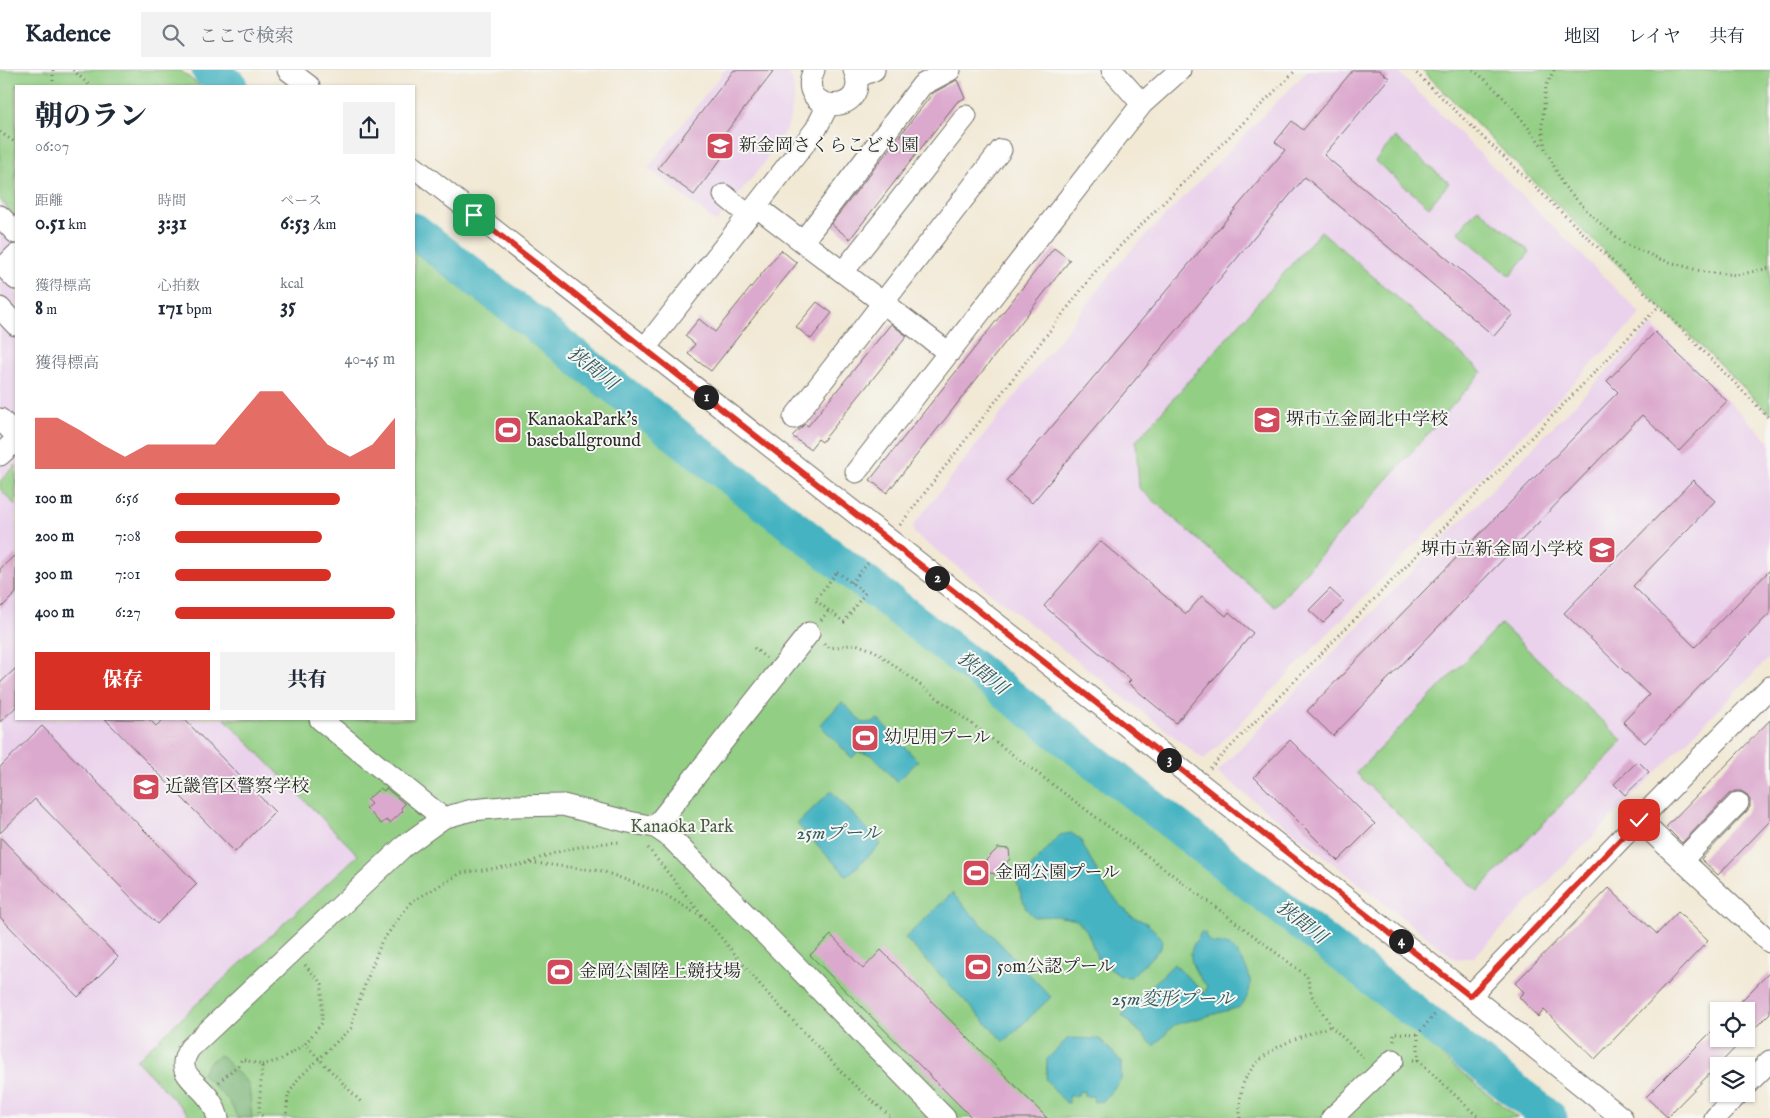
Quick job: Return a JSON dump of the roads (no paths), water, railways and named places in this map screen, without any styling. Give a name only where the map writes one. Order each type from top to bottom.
[{"type":"street","points":[[288,70],[308,85]]},
{"type":"street","points":[[814,70],[810,84],[812,91],[821,102],[836,106],[844,104],[850,99],[855,92],[862,72]]},
{"type":"street","points":[[802,241],[922,85],[950,70]]},
{"type":"street","points":[[1112,70],[1142,104]]},
{"type":"street","points":[[856,472],[1142,104],[1180,70]]},
{"type":"street","points":[[644,348],[816,128],[828,105]]},
{"type":"street","points":[[843,272],[966,116]]},
{"type":"street","points":[[794,418],[1001,150]]},
{"type":"street","points":[[415,168],[1470,996],[1622,1118]]},
{"type":"street","points":[[724,195],[802,241],[949,353]]},
{"type":"street","points":[[0,217],[15,232]]},
{"type":"street","points":[[15,256],[4,267],[15,278]]},
{"type":"street","points":[[0,420],[15,434]]},
{"type":"street","points":[[0,455],[15,441]]},
{"type":"street","points":[[649,834],[809,633]]},
{"type":"street","points":[[1470,996],[1770,687]]},
{"type":"street","points":[[321,720],[443,818]]},
{"type":"street","points":[[1682,860],[1738,803]]},
{"type":"street","points":[[218,1118],[210,1100],[186,1074],[183,1057],[190,1048],[403,847],[443,818],[472,810],[514,806],[562,805],[629,822],[649,834],[670,837],[945,1118]]},
{"type":"street","points":[[1639,820],[1770,942]]},
{"type":"street","points":[[1755,1077],[1770,1061]]},
{"type":"street","points":[[1332,1118],[1386,1067]]},
{"type":"street","points":[[1715,1118],[1730,1102]]},
{"type":"water","name":"幼児用プール","points":[[842,702],[863,723],[874,722],[878,719],[918,761],[897,782],[872,755],[858,752],[852,758],[820,725]]},
{"type":"water","name":"25mプール","points":[[831,791],[881,844],[847,876],[797,824]]},
{"type":"water","points":[[1071,833],[1080,839],[1106,889],[1130,915],[1148,924],[1162,938],[1161,948],[1131,977],[1120,976],[1098,960],[1087,931],[1077,920],[1056,916],[1034,917],[1026,909],[1017,883],[1060,835]]},
{"type":"water","name":"50m公認プール","points":[[952,893],[1051,997],[1004,1042],[905,938]]},
{"type":"water","name":"25m変形プール","points":[[1201,932],[1205,933],[1212,943],[1226,944],[1236,953],[1244,964],[1249,976],[1250,989],[1248,995],[1240,1007],[1174,1025],[1154,1046],[1122,1015],[1174,964],[1205,994],[1207,986],[1194,968],[1191,957],[1193,946]]},
{"type":"water","points":[[1068,1038],[1100,1039],[1121,1061],[1121,1080],[1103,1101],[1094,1102],[1093,1096],[1084,1096],[1084,1091],[1078,1092],[1078,1096],[1069,1096],[1069,1103],[1066,1103],[1046,1080],[1047,1059]]},
{"type":"waterway","name":"狭間川","points":[[209,70],[229,85]]},
{"type":"waterway","name":"狭間川","points":[[415,231],[1550,1118]]},
{"type":"place","name":"新金岡さくらこども園","points":[[720,146]]},
{"type":"place","name":"堺市立金岡北中学校","points":[[1267,420]]},
{"type":"place","name":"KanaokaPark's baseballground","points":[[508,430]]},
{"type":"place","name":"堺市立新金岡小学校","points":[[1602,550]]},
{"type":"place","name":"幼児用プール","points":[[865,738]]},
{"type":"place","name":"近畿管区警察学校","points":[[146,787]]},
{"type":"place","name":"金岡公園プール","points":[[976,873]]},
{"type":"place","name":"50m公認プール","points":[[978,967]]},
{"type":"place","name":"金岡公園陸上競技場","points":[[560,972]]},
{"type":"park label","name":"Kanaoka Park","points":[[682,827]]}]
